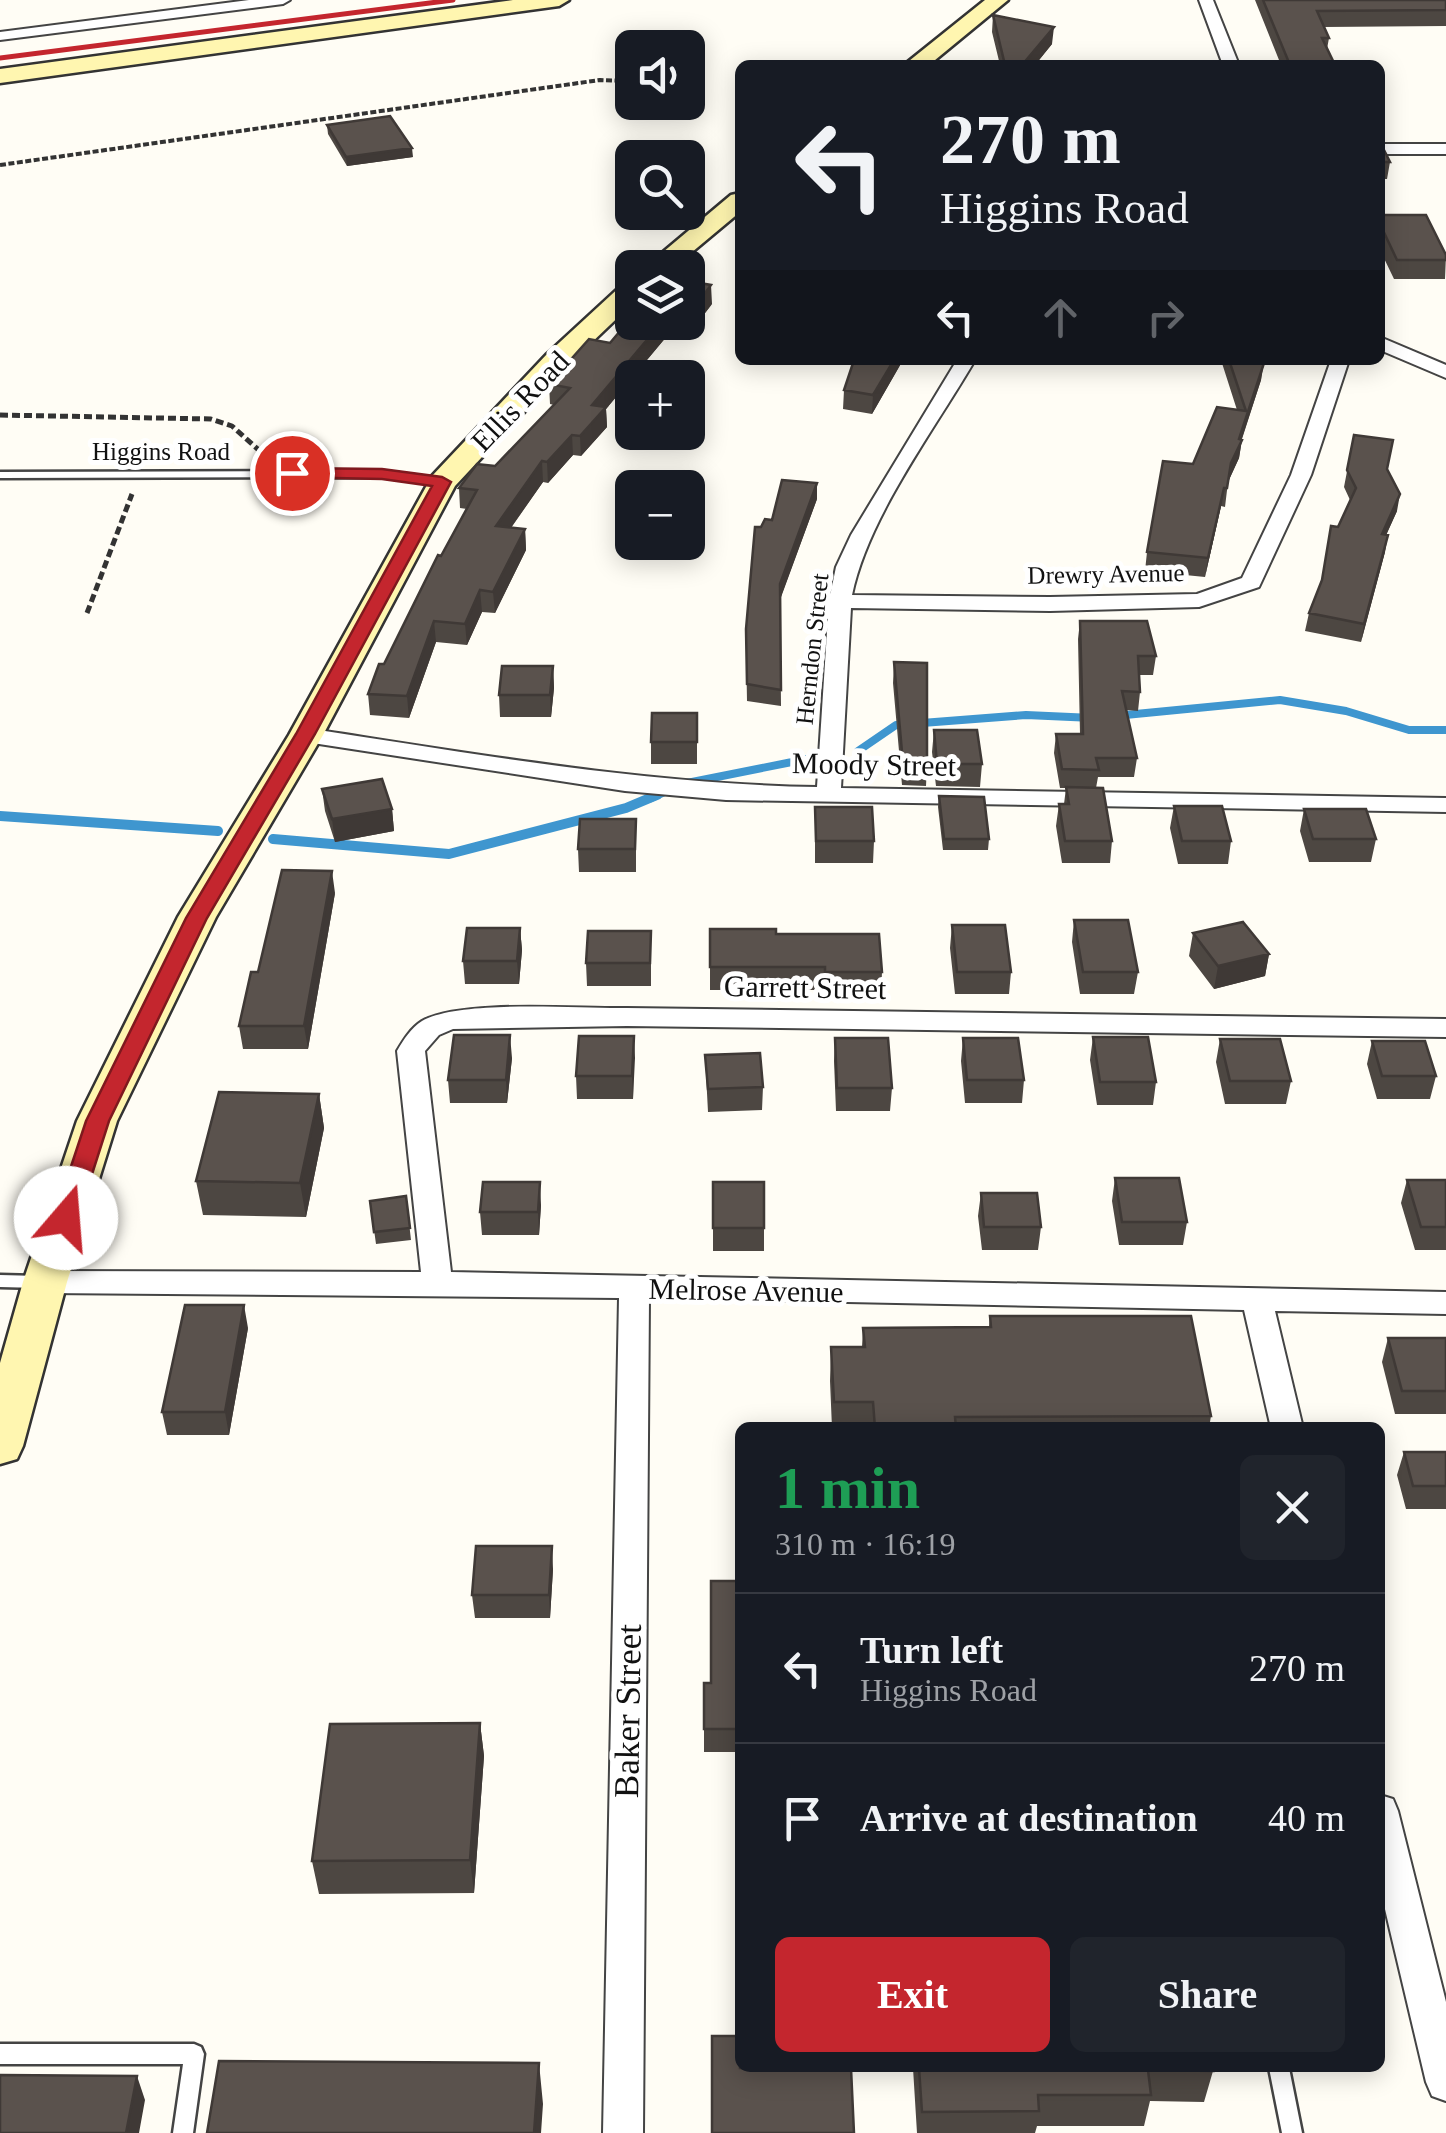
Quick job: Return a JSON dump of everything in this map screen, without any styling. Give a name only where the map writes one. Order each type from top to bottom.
[{"type":"street","points":[[0,36],[283,0]]},
{"type":"street","points":[[0,76],[559,0]]},
{"type":"street","points":[[921,60],[998,0]]},
{"type":"street","points":[[1206,0],[1228,60]]},
{"type":"street","points":[[1385,148],[1446,149]]},
{"type":"street","points":[[679,250],[735,204]]},
{"type":"street","name":"Ellis Road","points":[[0,1446],[45,1282],[97,1121],[196,918],[306,734],[442,482],[557,360],[615,306]]},
{"type":"street","points":[[1385,345],[1446,372]]},
{"type":"street","name":"Herndon Street","points":[[828,796],[840,601],[847,567],[963,365]]},
{"type":"street","name":"Drewry Avenue","points":[[840,601],[1050,604],[1198,600],[1251,582],[1301,475],[1338,365]]},
{"type":"street","name":"Moody Street","points":[[306,734],[625,784],[726,794],[1446,805]]},
{"type":"street","name":"Garrett Street","points":[[436,1283],[411,1051],[422,1031],[456,1018],[1446,1028]]},
{"type":"street","name":"Melrose Avenue","points":[[45,1282],[436,1283],[1446,1302]]},
{"type":"street","name":"Baker Street","points":[[622,2133],[634,1288]]},
{"type":"street","points":[[1256,1300],[1286,1422]]},
{"type":"street","points":[[1385,1836],[1446,2082]]},
{"type":"lane","name":"Higgins Road","points":[[0,475],[382,474],[442,482]]},
{"type":"lane","points":[[0,1281],[45,1282]]},
{"type":"lane","points":[[0,2054],[194,2054],[183,2133]]},
{"type":"lane","points":[[1280,2072],[1292,2133]]},
{"type":"path","points":[[0,165],[615,81]]},
{"type":"path","points":[[0,415],[211,419],[232,426],[274,463],[292,473]]},
{"type":"path","points":[[87,613],[140,474]]},
{"type":"building","points":[[1263,0],[1446,0],[1446,10],[1317,11],[1329,38],[1322,38],[1333,60],[1288,60]]},
{"type":"building","points":[[993,15],[1054,27],[1026,60],[1004,60]]},
{"type":"building","points":[[390,116],[412,148],[346,157],[327,125]]},
{"type":"building","points":[[1385,215],[1426,215],[1446,260],[1397,260],[1385,235]]},
{"type":"building","points":[[615,337],[647,340],[630,360],[615,360],[615,378],[592,405],[606,407],[580,436],[572,435],[547,462],[542,461],[496,526],[525,529],[493,592],[480,590],[465,624],[434,621],[407,696],[368,694],[379,664],[384,664],[438,555],[441,556],[477,490],[459,488],[477,464],[495,466],[570,388],[549,384],[589,339],[610,343]]},
{"type":"building","points":[[852,365],[891,365],[873,395],[844,390]]},
{"type":"building","points":[[1231,365],[1263,365],[1239,439],[1242,440],[1231,463],[1208,558],[1147,552],[1163,461],[1193,464],[1217,407],[1246,411]]},
{"type":"building","points":[[1354,435],[1393,440],[1387,469],[1400,494],[1382,534],[1388,535],[1364,624],[1309,613],[1322,580],[1331,526],[1338,527],[1356,488],[1347,470]]},
{"type":"building","points":[[782,480],[817,483],[780,584],[781,690],[747,684],[746,629],[755,527],[761,527],[765,519],[772,520]]},
{"type":"building","points":[[1080,621],[1147,621],[1156,656],[1138,656],[1140,692],[1122,691],[1137,758],[1096,758],[1099,770],[1062,769],[1056,734],[1083,734]]},
{"type":"building","points":[[894,662],[927,663],[927,764],[903,763]]},
{"type":"building","points":[[502,666],[553,666],[550,695],[499,695]]},
{"type":"building","points":[[652,713],[697,713],[697,742],[651,742]]},
{"type":"building","points":[[934,730],[977,730],[982,764],[937,764]]},
{"type":"building","points":[[382,779],[392,809],[332,819],[322,789]]},
{"type":"building","points":[[1066,787],[1103,788],[1112,841],[1065,841],[1059,804],[1069,804]]},
{"type":"building","points":[[939,796],[984,797],[989,839],[944,839]]},
{"type":"building","points":[[1174,806],[1222,806],[1231,841],[1182,841]]},
{"type":"building","points":[[815,807],[872,807],[874,841],[816,841]]},
{"type":"building","points":[[1304,809],[1366,809],[1376,839],[1313,839]]},
{"type":"building","points":[[580,819],[636,819],[635,849],[578,849]]},
{"type":"building","points":[[282,870],[332,871],[304,1026],[239,1026],[251,972],[258,972]]},
{"type":"building","points":[[1074,920],[1128,920],[1138,972],[1083,972]]},
{"type":"building","points":[[1243,922],[1269,954],[1218,966],[1193,933]]},
{"type":"building","points":[[952,925],[1005,925],[1011,972],[957,972]]},
{"type":"building","points":[[467,928],[520,928],[517,961],[463,961]]},
{"type":"building","points":[[710,929],[776,929],[776,934],[879,934],[882,972],[825,972],[825,967],[710,967]]},
{"type":"building","points":[[588,931],[651,931],[650,963],[586,963]]},
{"type":"building","points":[[454,1035],[510,1035],[506,1080],[448,1080]]},
{"type":"building","points":[[579,1036],[634,1036],[632,1076],[576,1076]]},
{"type":"building","points":[[1093,1037],[1148,1037],[1156,1082],[1100,1082]]},
{"type":"building","points":[[835,1038],[888,1038],[892,1088],[837,1088]]},
{"type":"building","points":[[963,1038],[1018,1038],[1024,1080],[967,1080]]},
{"type":"building","points":[[1220,1039],[1280,1039],[1291,1081],[1230,1081]]},
{"type":"building","points":[[1372,1041],[1425,1041],[1436,1076],[1382,1076]]},
{"type":"building","points":[[760,1053],[763,1087],[708,1089],[705,1055]]},
{"type":"building","points":[[219,1092],[319,1094],[300,1183],[196,1181]]},
{"type":"building","points":[[1115,1178],[1179,1178],[1187,1222],[1122,1222]]},
{"type":"building","points":[[1407,1180],[1446,1180],[1446,1227],[1421,1227]]},
{"type":"building","points":[[483,1182],[540,1182],[538,1212],[480,1212]]},
{"type":"building","points":[[713,1182],[764,1182],[764,1228],[713,1228]]},
{"type":"building","points":[[981,1193],[1037,1193],[1041,1227],[984,1227]]},
{"type":"building","points":[[406,1196],[410,1228],[374,1232],[370,1201]]},
{"type":"building","points":[[185,1305],[244,1305],[225,1412],[162,1412]]},
{"type":"building","points":[[990,1316],[1191,1316],[1211,1416],[955,1417],[955,1422],[875,1422],[873,1402],[834,1402],[831,1347],[865,1347],[863,1328],[991,1327]]},
{"type":"building","points":[[1388,1338],[1446,1338],[1446,1391],[1402,1391]]},
{"type":"building","points":[[1404,1452],[1446,1452],[1446,1486],[1413,1486]]},
{"type":"building","points":[[476,1546],[552,1546],[549,1595],[472,1595]]},
{"type":"building","points":[[711,1581],[735,1581],[735,1729],[704,1729],[704,1683],[711,1683]]},
{"type":"building","points":[[480,1723],[470,1860],[312,1861],[330,1724]]},
{"type":"building","points":[[712,2036],[735,2036],[735,2072],[851,2072],[854,2133],[712,2133]]},
{"type":"building","points":[[219,2061],[539,2063],[534,2133],[207,2133]]},
{"type":"building","points":[[919,2072],[1148,2072],[1151,2095],[1038,2095],[1039,2111],[922,2112]]},
{"type":"building","points":[[0,2075],[137,2076],[126,2133],[0,2133]]},
{"type":"waterway","points":[[1115,716],[1280,700],[1346,711],[1409,730],[1446,730]]},
{"type":"waterway","points":[[858,751],[896,725],[1026,715],[1093,718]]},
{"type":"waterway","points":[[687,783],[807,759]]},
{"type":"waterway","points":[[651,798],[671,789]]},
{"type":"waterway","points":[[273,839],[449,854],[626,808],[657,795]]},
{"type":"waterway","points":[[0,816],[218,831]]},
{"type":"railway","points":[[0,58],[453,0]]},
{"type":"route","points":[[66,1218],[97,1121],[196,918],[306,734],[442,482],[382,474],[292,473]]}]
